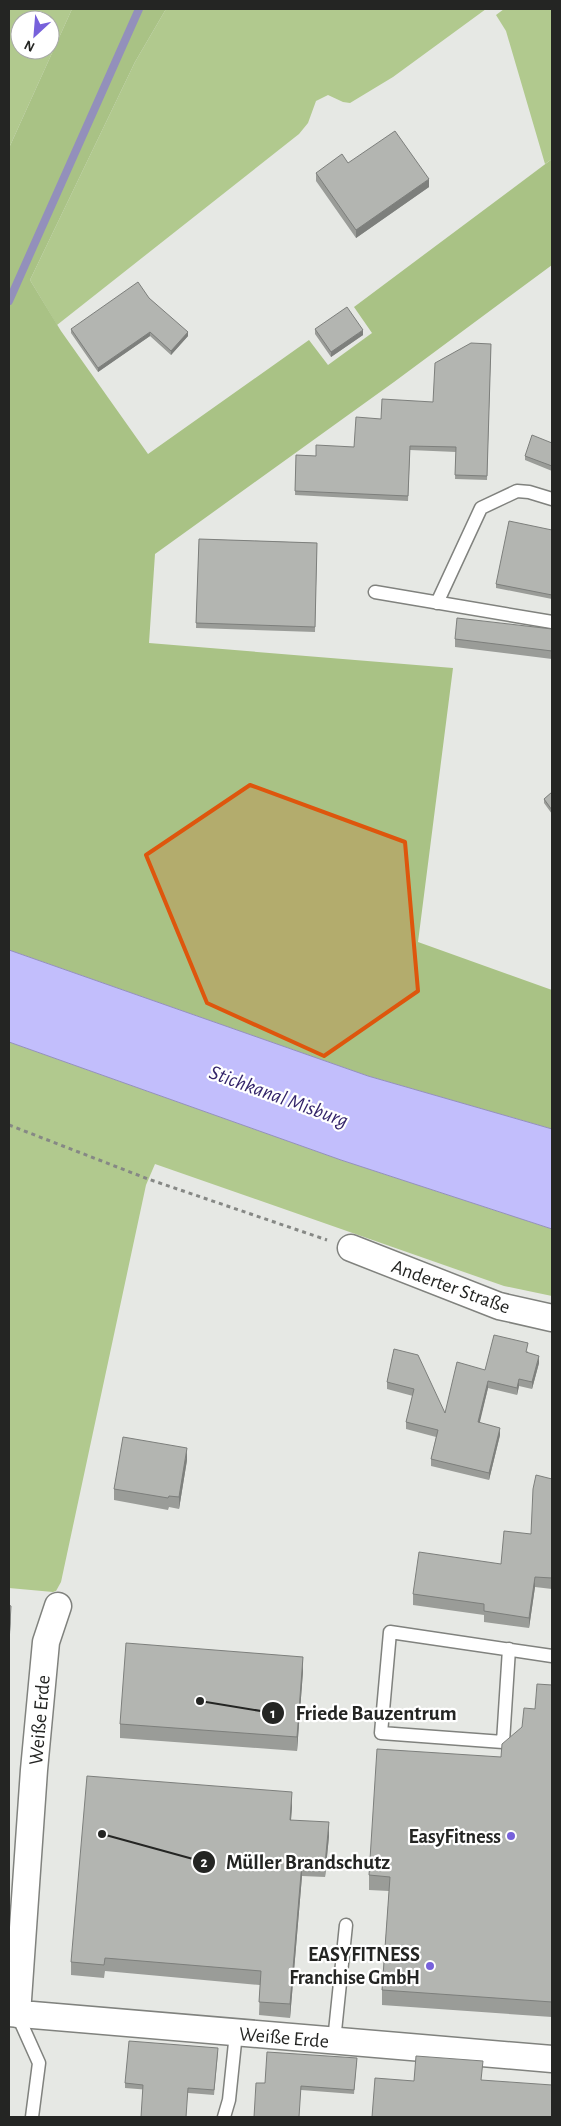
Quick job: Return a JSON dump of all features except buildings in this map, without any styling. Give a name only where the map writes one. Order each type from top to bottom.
[{"type":"street","name":"Anderter Straße","points":[[351,1248],[499,1306],[552,1318]]},
{"type":"street","name":"Weiße Erde","points":[[58,1606],[46,1642],[13,2013],[552,2059]]},
{"type":"lane","points":[[437,603],[481,508],[517,491],[529,492],[552,499]]},
{"type":"lane","points":[[375,592],[552,622]]},
{"type":"lane","points":[[509,1649],[503,1742],[380,1733],[390,1632],[509,1649],[552,1656]]},
{"type":"lane","points":[[334,2041],[346,1925]]},
{"type":"lane","points":[[13,2013],[39,2063],[32,2117]]},
{"type":"lane","points":[[224,2117],[230,2100],[236,2033]]},
{"type":"path","points":[[9,1125],[148,1178],[351,1248]]},
{"type":"highlighted area","points":[[250,785],[405,842],[418,991],[324,1056],[207,1003],[146,855]]},
{"type":"green space","points":[[9,9],[72,9],[60,35],[60,10],[10,10],[10,60],[49,60],[9,148]]},
{"type":"green space","points":[[72,9],[166,9],[135,62],[30,280],[61,331],[148,454],[309,340],[328,365],[372,333],[354,307],[552,159],[552,265],[394,382],[155,554],[149,643],[453,668],[418,942],[552,990],[552,1129],[368,1076],[9,950],[9,148],[49,60],[60,60],[60,35]]},
{"type":"green space","points":[[166,9],[486,9],[393,77],[350,103],[328,95],[316,101],[308,123],[299,134],[57,325],[30,280],[135,62]]},
{"type":"green space","points":[[504,9],[552,9],[552,159],[545,164],[506,31],[496,15]]},
{"type":"green space","points":[[9,1042],[341,1160],[552,1229],[552,1296],[504,1286],[155,1164],[146,1185],[61,1582],[56,1591],[53,1592],[9,1588]]},
{"type":"water","name":"Stichkanal Misburg","points":[[9,950],[368,1076],[552,1129],[552,1229],[341,1160],[9,1042]]},
{"type":"waterway","points":[[9,301],[139,9]]},
{"type":"place","name":"Friede Bauzentrum","points":[[200,1701]]},
{"type":"place","name":"Müller Brandschutz","points":[[102,1834]]},
{"type":"place","name":"EasyFitness","points":[[511,1836]]},
{"type":"place","name":"EASYFITNESS Franchise GmbH","points":[[430,1966]]}]
